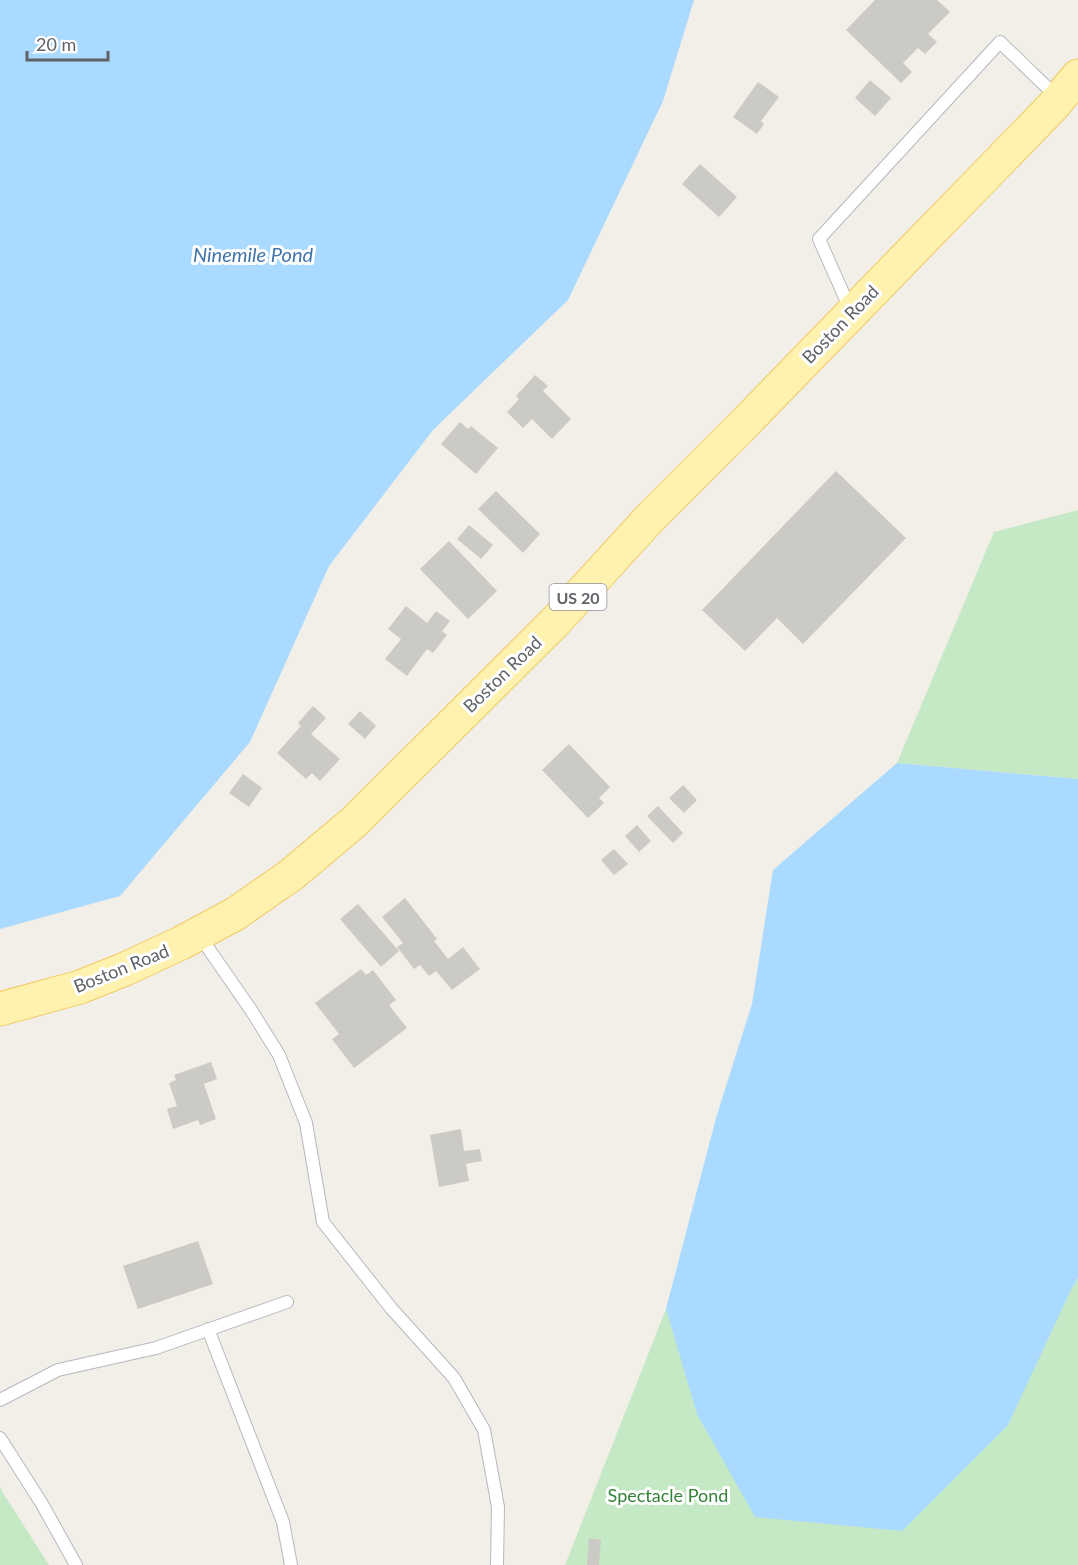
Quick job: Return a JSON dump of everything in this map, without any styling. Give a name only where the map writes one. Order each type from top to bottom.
[{"type":"main road","name":"Boston Road","points":[[0,1009],[80,987],[181,944],[235,914],[291,875],[354,822],[554,623],[649,519],[740,428],[1068,88]]},
{"type":"lane","points":[[851,312],[819,239],[1000,42],[1068,88]]},
{"type":"lane","points":[[198,934],[279,1055],[306,1123],[323,1222],[391,1308],[454,1378],[483,1430],[498,1507],[496,1565]]},
{"type":"lane","points":[[0,1400],[58,1370],[156,1348],[287,1302]]},
{"type":"lane","points":[[208,1329],[284,1522],[291,1565]]},
{"type":"lane","points":[[0,1438],[42,1504],[76,1565]]},
{"type":"green space","points":[[1078,510],[1078,779],[897,763],[994,532]]},
{"type":"green space","name":"Spectacle Pond","points":[[1078,1278],[1078,1565],[565,1565],[666,1309],[755,1517],[1071,1290]]},
{"type":"green space","points":[[0,1486],[3,1493],[49,1565],[0,1565]]},
{"type":"water","name":"Ninemile Pond","points":[[0,0],[694,0],[663,101],[568,300],[433,430],[329,566],[250,742],[120,896],[0,929]]},
{"type":"water","points":[[897,763],[1078,779],[1078,1278],[1008,1425],[902,1531],[755,1517],[697,1414],[666,1309],[716,1118],[752,1004],[773,870]]},
{"type":"building","points":[[875,0],[937,0],[950,12],[928,34],[937,42],[925,54],[918,48],[903,63],[912,72],[901,83],[846,30]]},
{"type":"building","points":[[870,80],[891,98],[875,116],[855,98]]},
{"type":"building","points":[[758,82],[779,97],[761,121],[764,124],[757,134],[733,117]]},
{"type":"building","points":[[700,164],[737,197],[719,217],[682,184]]},
{"type":"building","points":[[535,375],[548,386],[543,391],[571,419],[552,439],[532,419],[523,428],[507,412],[519,399],[516,396]]},
{"type":"building","points":[[460,422],[468,429],[471,426],[498,448],[476,474],[441,444]]},
{"type":"building","points":[[836,471],[906,538],[803,644],[777,618],[745,651],[702,610]]},
{"type":"building","points":[[496,491],[540,534],[523,553],[478,509]]},
{"type":"building","points":[[469,525],[493,545],[481,559],[457,539]]},
{"type":"building","points":[[449,541],[497,591],[468,619],[420,569]]},
{"type":"building","points":[[406,606],[427,623],[436,611],[450,621],[442,631],[447,635],[433,653],[427,649],[407,676],[385,659],[401,639],[388,629]]},
{"type":"building","points":[[313,706],[326,718],[311,734],[340,759],[320,781],[312,773],[306,779],[277,753],[301,726],[298,723]]},
{"type":"building","points":[[360,711],[376,726],[365,739],[348,724]]},
{"type":"building","points":[[569,744],[610,787],[599,798],[604,803],[588,818],[542,770]]},
{"type":"building","points":[[243,774],[262,788],[249,807],[229,793]]},
{"type":"building","points":[[683,785],[697,800],[684,813],[669,798]]},
{"type":"building","points":[[658,806],[683,833],[673,843],[647,816]]},
{"type":"building","points":[[637,825],[651,841],[639,852],[625,836]]},
{"type":"building","points":[[614,849],[628,864],[614,875],[601,860]]},
{"type":"building","points":[[405,898],[437,939],[434,941],[448,959],[463,947],[480,969],[452,990],[436,971],[429,976],[420,965],[414,969],[397,947],[403,943],[382,917]]},
{"type":"building","points":[[358,904],[399,951],[381,967],[340,919]]},
{"type":"building","points":[[361,969],[366,975],[373,970],[396,1000],[389,1005],[407,1028],[354,1068],[332,1039],[339,1034],[315,1003]]},
{"type":"building","points":[[211,1062],[217,1079],[204,1084],[216,1119],[200,1125],[198,1120],[173,1129],[167,1109],[177,1106],[169,1083],[176,1080],[174,1075]]},
{"type":"building","points":[[461,1129],[464,1151],[480,1149],[482,1161],[466,1164],[469,1181],[439,1187],[430,1135]]},
{"type":"building","points":[[198,1241],[213,1284],[138,1309],[123,1266]]},
{"type":"building","points":[[589,1538],[601,1540],[599,1565],[587,1565]]}]
